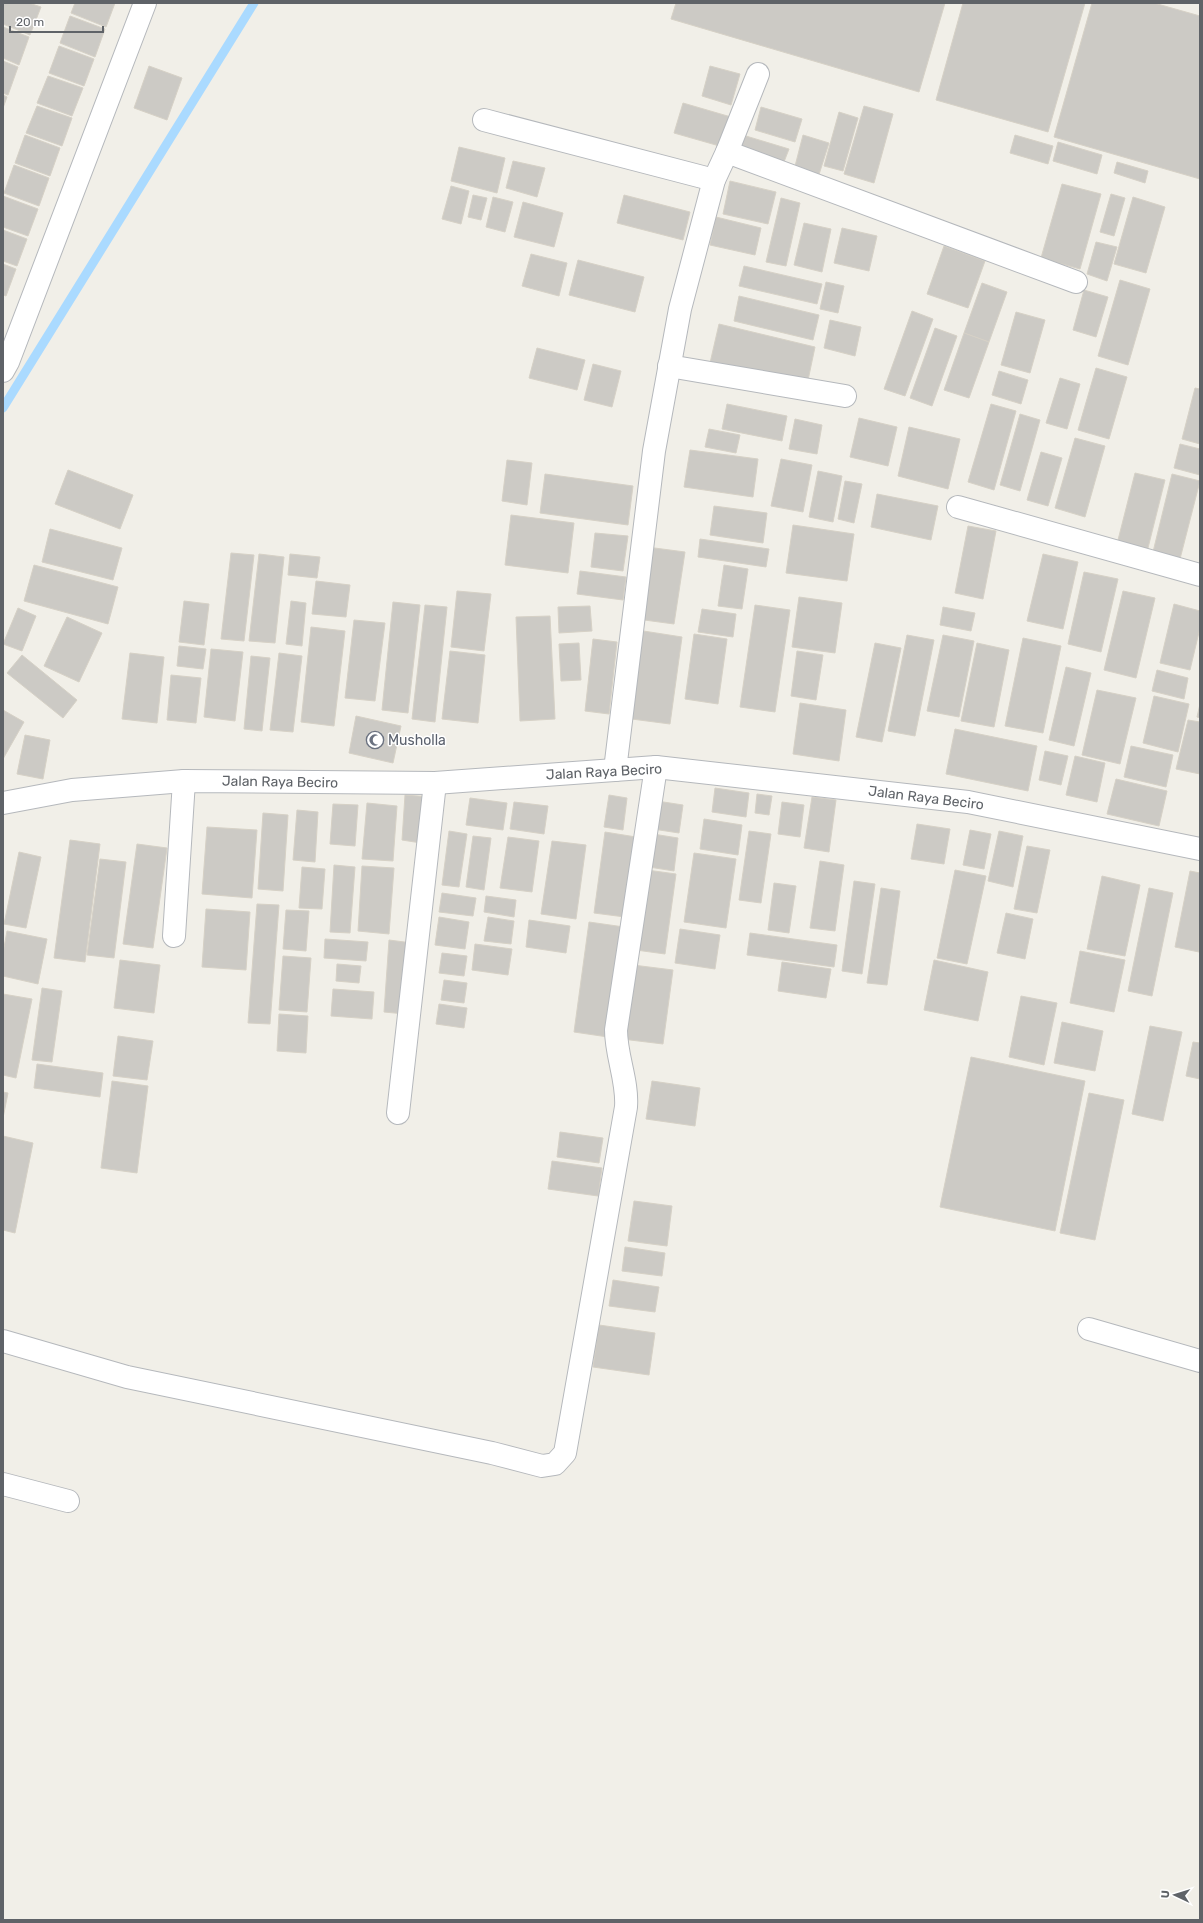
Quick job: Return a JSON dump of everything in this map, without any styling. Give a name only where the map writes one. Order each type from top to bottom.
[{"type":"street","points":[[5,364],[145,3]]},
{"type":"street","points":[[615,770],[654,451],[680,308],[714,180],[727,152],[758,74]]},
{"type":"street","points":[[484,120],[714,180]]},
{"type":"street","points":[[727,152],[1076,282]]},
{"type":"street","points":[[669,366],[845,396]]},
{"type":"street","points":[[958,507],[1200,574]]},
{"type":"street","points":[[3,1341],[127,1377],[492,1453],[542,1466],[555,1464],[565,1453],[626,1107],[626,1097],[616,1043],[616,1030],[656,767]]},
{"type":"street","name":"Jalan Raya Beciro","points":[[3,803],[72,790],[184,781],[435,783],[656,767],[968,802],[1199,845]]},
{"type":"street","points":[[174,936],[184,781]]},
{"type":"street","points":[[398,1113],[435,783]]},
{"type":"street","points":[[1089,1329],[1200,1361]]},
{"type":"street","points":[[3,1484],[68,1501]]},
{"type":"building","points":[[3,3],[29,3],[41,7],[30,35],[3,24]]},
{"type":"building","points":[[75,3],[115,3],[106,27],[71,13]]},
{"type":"building","points":[[676,3],[945,3],[919,92],[671,19]]},
{"type":"building","points":[[963,3],[1085,3],[1048,132],[936,100]]},
{"type":"building","points":[[1092,3],[1154,3],[1200,16],[1200,179],[1054,137]]},
{"type":"building","points":[[70,16],[105,29],[95,57],[60,43]]},
{"type":"building","points":[[3,27],[29,37],[19,65],[3,58]]},
{"type":"building","points":[[59,46],[94,59],[84,86],[49,73]]},
{"type":"building","points":[[3,61],[18,67],[8,95],[3,93]]},
{"type":"building","points":[[149,66],[182,78],[167,120],[134,108]]},
{"type":"building","points":[[710,66],[740,74],[731,105],[702,96]]},
{"type":"building","points":[[48,76],[83,88],[72,116],[37,103]]},
{"type":"building","points":[[3,95],[7,97],[3,108]]},
{"type":"building","points":[[683,103],[731,117],[723,147],[674,133]]},
{"type":"building","points":[[37,106],[72,118],[62,146],[26,133]]},
{"type":"building","points":[[864,106],[893,114],[874,183],[844,174]]},
{"type":"building","points":[[761,107],[802,119],[795,142],[755,130]]},
{"type":"building","points":[[839,112],[858,118],[843,171],[824,166]]},
{"type":"building","points":[[25,135],[60,148],[50,176],[15,163]]},
{"type":"building","points":[[803,135],[829,143],[816,184],[793,174]]},
{"type":"building","points":[[1015,135],[1053,146],[1048,164],[1010,153]]},
{"type":"building","points":[[746,136],[789,149],[782,167],[739,150]]},
{"type":"building","points":[[1058,142],[1102,155],[1097,174],[1053,161]]},
{"type":"building","points":[[459,147],[505,158],[497,193],[451,181]]},
{"type":"building","points":[[513,161],[545,168],[537,197],[506,188]]},
{"type":"building","points":[[1117,162],[1148,171],[1145,183],[1114,173]]},
{"type":"building","points":[[14,165],[49,178],[39,206],[4,193]]},
{"type":"building","points":[[730,181],[776,192],[768,224],[723,214]]},
{"type":"building","points":[[1062,184],[1101,194],[1080,269],[1041,258]]},
{"type":"building","points":[[451,186],[469,191],[461,224],[442,219]]},
{"type":"building","points":[[1111,194],[1125,198],[1114,236],[1100,232]]},
{"type":"building","points":[[473,195],[487,198],[481,220],[468,217]]},
{"type":"building","points":[[624,195],[690,212],[683,240],[617,223]]},
{"type":"building","points":[[3,196],[38,209],[28,236],[3,227]]},
{"type":"building","points":[[493,197],[513,202],[505,232],[486,227]]},
{"type":"building","points":[[1133,197],[1165,207],[1146,273],[1114,264]]},
{"type":"building","points":[[781,198],[800,203],[786,266],[766,262]]},
{"type":"building","points":[[523,202],[563,213],[554,247],[514,237]]},
{"type":"building","points":[[716,217],[761,228],[755,255],[710,245]]},
{"type":"building","points":[[804,223],[831,229],[822,272],[794,265]]},
{"type":"building","points":[[842,228],[877,236],[869,271],[834,263]]},
{"type":"building","points":[[3,230],[27,239],[17,266],[3,261]]},
{"type":"building","points":[[1096,242],[1117,247],[1107,281],[1087,274]]},
{"type":"building","points":[[944,246],[985,261],[968,308],[927,294]]},
{"type":"building","points":[[531,254],[567,263],[559,296],[522,286]]},
{"type":"building","points":[[578,260],[644,277],[635,312],[569,295]]},
{"type":"building","points":[[3,264],[16,269],[6,296],[3,295]]},
{"type":"building","points":[[744,266],[822,284],[817,304],[739,286]]},
{"type":"building","points":[[1120,280],[1150,289],[1128,365],[1098,356]]},
{"type":"building","points":[[826,282],[844,286],[838,313],[820,309]]},
{"type":"building","points":[[982,283],[1007,292],[989,342],[964,333]]},
{"type":"building","points":[[1084,290],[1108,297],[1096,337],[1073,330]]},
{"type":"building","points":[[739,296],[819,315],[813,340],[734,321]]},
{"type":"building","points":[[912,311],[933,319],[905,396],[884,389]]},
{"type":"building","points":[[1016,312],[1045,320],[1030,373],[1001,365]]},
{"type":"building","points":[[830,320],[861,327],[855,356],[824,348]]},
{"type":"building","points":[[719,324],[815,347],[807,385],[710,363]]},
{"type":"building","points":[[935,328],[957,336],[932,406],[910,398]]},
{"type":"building","points":[[964,333],[989,342],[969,398],[944,390]]},
{"type":"building","points":[[537,348],[585,360],[577,390],[529,378]]},
{"type":"building","points":[[593,364],[621,371],[612,407],[584,400]]},
{"type":"building","points":[[1096,368],[1127,377],[1109,439],[1078,430]]},
{"type":"building","points":[[999,371],[1028,380],[1021,404],[992,395]]},
{"type":"building","points":[[1060,378],[1080,384],[1067,429],[1046,423]]},
{"type":"building","points":[[1195,388],[1200,389],[1200,444],[1182,439]]},
{"type":"building","points":[[727,404],[787,416],[782,441],[722,429]]},
{"type":"building","points":[[991,404],[1016,411],[994,490],[968,482]]},
{"type":"building","points":[[1020,414],[1040,420],[1020,491],[1000,485]]},
{"type":"building","points":[[859,418],[897,427],[888,466],[850,457]]},
{"type":"building","points":[[795,419],[822,425],[817,454],[789,449]]},
{"type":"building","points":[[909,427],[960,439],[948,489],[898,476]]},
{"type":"building","points":[[709,429],[740,435],[736,453],[705,447]]},
{"type":"building","points":[[1075,438],[1105,446],[1085,517],[1055,508]]},
{"type":"building","points":[[1180,444],[1200,449],[1200,475],[1174,468]]},
{"type":"building","points":[[690,450],[758,459],[753,497],[684,487]]},
{"type":"building","points":[[1041,452],[1062,458],[1048,506],[1027,500]]},
{"type":"building","points":[[781,459],[812,465],[803,512],[771,506]]},
{"type":"building","points":[[507,460],[532,463],[527,505],[502,501]]},
{"type":"building","points":[[68,470],[133,495],[120,529],[55,504]]},
{"type":"building","points":[[818,471],[842,476],[833,522],[809,517]]},
{"type":"building","points":[[1135,473],[1165,480],[1147,552],[1117,544]]},
{"type":"building","points":[[545,474],[633,486],[628,525],[540,513]]},
{"type":"building","points":[[1172,474],[1200,481],[1180,559],[1153,552]]},
{"type":"building","points":[[845,481],[862,484],[854,523],[838,519]]},
{"type":"building","points":[[877,494],[938,506],[931,540],[871,527]]},
{"type":"building","points":[[714,506],[767,513],[763,543],[710,535]]},
{"type":"building","points":[[511,515],[574,523],[568,573],[505,565]]},
{"type":"building","points":[[793,525],[854,534],[847,581],[786,573]]},
{"type":"building","points":[[968,526],[996,531],[983,599],[955,593]]},
{"type":"building","points":[[50,529],[122,548],[113,580],[42,562]]},
{"type":"building","points":[[595,533],[628,536],[623,571],[591,567]]},
{"type":"building","points":[[700,539],[769,549],[766,567],[698,557]]},
{"type":"building","points":[[647,547],[685,552],[674,624],[637,619]]},
{"type":"building","points":[[231,553],[254,555],[244,641],[221,639]]},
{"type":"building","points":[[259,554],[284,557],[275,643],[249,641]]},
{"type":"building","points":[[290,554],[320,557],[317,578],[288,575]]},
{"type":"building","points":[[1043,554],[1078,562],[1063,629],[1027,621]]},
{"type":"building","points":[[34,565],[118,587],[108,624],[24,601]]},
{"type":"building","points":[[724,565],[748,569],[742,609],[718,606]]},
{"type":"building","points":[[580,571],[626,577],[623,600],[577,594]]},
{"type":"building","points":[[1084,572],[1118,579],[1101,652],[1068,644]]},
{"type":"building","points":[[316,581],[350,585],[346,617],[312,614]]},
{"type":"building","points":[[457,591],[491,594],[484,651],[451,647]]},
{"type":"building","points":[[1123,591],[1155,598],[1136,678],[1104,670]]},
{"type":"building","points":[[799,597],[842,603],[835,653],[792,647]]},
{"type":"building","points":[[184,601],[209,604],[204,645],[179,642]]},
{"type":"building","points":[[291,601],[306,603],[302,646],[286,644]]},
{"type":"building","points":[[393,602],[420,605],[408,713],[382,710]]},
{"type":"building","points":[[1174,604],[1200,611],[1200,628],[1190,670],[1160,663]]},
{"type":"building","points":[[425,605],[447,607],[435,722],[412,719]]},
{"type":"building","points":[[755,605],[790,610],[775,712],[740,707]]},
{"type":"building","points":[[590,606],[592,631],[559,633],[558,607]]},
{"type":"building","points":[[943,607],[975,613],[971,631],[940,625]]},
{"type":"building","points":[[18,608],[36,616],[22,651],[3,644]]},
{"type":"building","points":[[702,609],[736,614],[733,637],[698,632]]},
{"type":"building","points":[[550,616],[555,719],[520,721],[516,617]]},
{"type":"building","points":[[67,617],[102,633],[79,682],[44,666]]},
{"type":"building","points":[[354,620],[385,623],[375,701],[345,698]]},
{"type":"building","points":[[311,627],[345,631],[334,726],[301,722]]},
{"type":"building","points":[[637,630],[682,637],[670,724],[624,718]]},
{"type":"building","points":[[694,634],[727,639],[718,704],[685,699]]},
{"type":"building","points":[[907,635],[934,640],[915,736],[888,731]]},
{"type":"building","points":[[943,635],[974,641],[959,717],[927,711]]},
{"type":"building","points":[[1023,638],[1061,646],[1043,733],[1005,726]]},
{"type":"building","points":[[593,639],[617,642],[609,714],[585,711]]},
{"type":"building","points":[[579,643],[581,680],[561,681],[559,644]]},
{"type":"building","points":[[875,643],[901,648],[882,742],[856,737]]},
{"type":"building","points":[[977,643],[1009,650],[994,727],[961,721]]},
{"type":"building","points":[[179,646],[206,649],[203,669],[177,666]]},
{"type":"building","points":[[211,649],[243,652],[235,721],[204,717]]},
{"type":"building","points":[[450,651],[485,655],[478,723],[442,719]]},
{"type":"building","points":[[797,651],[823,655],[816,700],[791,696]]},
{"type":"building","points":[[130,653],[164,657],[157,723],[122,719]]},
{"type":"building","points":[[279,653],[302,656],[293,732],[270,730]]},
{"type":"building","points":[[22,655],[77,700],[63,718],[7,673]]},
{"type":"building","points":[[251,656],[270,658],[262,731],[244,729]]},
{"type":"building","points":[[1066,667],[1091,673],[1074,746],[1049,740]]},
{"type":"building","points":[[1157,670],[1188,678],[1184,699],[1152,691]]},
{"type":"building","points":[[171,675],[201,678],[196,723],[167,720]]},
{"type":"building","points":[[1097,690],[1136,698],[1120,764],[1082,755]]},
{"type":"building","points":[[1154,696],[1189,704],[1178,752],[1143,743]]},
{"type":"building","points":[[800,703],[846,710],[839,761],[793,754]]},
{"type":"building","points":[[1200,704],[1200,718],[1197,717]]},
{"type":"building","points":[[3,710],[24,722],[3,759]]},
{"type":"building","name":"Musholla","points":[[356,716],[401,726],[393,763],[349,753]]},
{"type":"building","points":[[1188,720],[1200,722],[1200,774],[1176,769]]},
{"type":"building","points":[[955,729],[1037,746],[1028,791],[946,774]]},
{"type":"building","points":[[25,735],[50,740],[43,779],[17,774]]},
{"type":"building","points":[[1131,746],[1173,755],[1166,787],[1124,777]]},
{"type":"building","points":[[1045,751],[1068,756],[1061,785],[1039,780]]},
{"type":"building","points":[[1075,756],[1105,763],[1097,802],[1066,795]]},
{"type":"building","points":[[1116,779],[1167,791],[1159,826],[1107,814]]},
{"type":"building","points":[[715,788],[749,793],[746,817],[712,812]]},
{"type":"building","points":[[757,794],[772,796],[769,815],[755,813]]},
{"type":"building","points":[[405,795],[431,797],[421,843],[402,840]]},
{"type":"building","points":[[609,795],[627,798],[623,830],[604,827]]},
{"type":"building","points":[[812,797],[836,800],[829,852],[804,848]]},
{"type":"building","points":[[470,798],[507,803],[503,830],[466,825]]},
{"type":"building","points":[[657,801],[683,805],[679,833],[653,829]]},
{"type":"building","points":[[514,802],[548,806],[544,834],[510,829]]},
{"type":"building","points":[[782,802],[804,805],[800,837],[778,834]]},
{"type":"building","points":[[367,803],[397,806],[393,861],[362,859]]},
{"type":"building","points":[[333,804],[358,805],[355,846],[330,844]]},
{"type":"building","points":[[297,810],[318,812],[315,862],[293,860]]},
{"type":"building","points":[[263,813],[288,815],[283,891],[258,889]]},
{"type":"building","points":[[704,819],[742,825],[738,855],[700,849]]},
{"type":"building","points":[[917,824],[950,829],[944,864],[911,859]]},
{"type":"building","points":[[207,827],[257,830],[252,898],[202,894]]},
{"type":"building","points":[[970,830],[991,834],[984,869],[963,865]]},
{"type":"building","points":[[449,831],[467,834],[459,887],[442,885]]},
{"type":"building","points":[[749,831],[771,834],[761,903],[739,900]]},
{"type":"building","points":[[999,831],[1023,836],[1013,887],[988,881]]},
{"type":"building","points":[[605,832],[636,837],[625,917],[594,913]]},
{"type":"building","points":[[653,834],[678,838],[674,871],[649,867]]},
{"type":"building","points":[[473,836],[491,838],[484,890],[466,887]]},
{"type":"building","points":[[508,837],[539,841],[532,892],[500,888]]},
{"type":"building","points":[[70,840],[100,844],[85,962],[54,958]]},
{"type":"building","points":[[552,841],[586,845],[576,919],[541,914]]},
{"type":"building","points":[[137,844],[167,848],[153,948],[123,944]]},
{"type":"building","points":[[1027,846],[1050,850],[1037,913],[1014,909]]},
{"type":"building","points":[[19,852],[41,857],[26,928],[4,924]]},
{"type":"building","points":[[694,853],[736,859],[726,928],[684,922]]},
{"type":"building","points":[[100,859],[126,862],[114,958],[87,955]]},
{"type":"building","points":[[820,861],[844,865],[835,931],[810,928]]},
{"type":"building","points":[[334,865],[355,867],[350,933],[330,932]]},
{"type":"building","points":[[362,866],[394,868],[389,934],[358,931]]},
{"type":"building","points":[[302,867],[325,869],[322,909],[299,908]]},
{"type":"building","points":[[647,870],[676,874],[665,954],[636,950]]},
{"type":"building","points":[[955,870],[986,876],[967,964],[937,958]]},
{"type":"building","points":[[1190,871],[1200,873],[1199,952],[1175,947]]},
{"type":"building","points":[[1102,876],[1140,885],[1125,956],[1087,949]]},
{"type":"building","points":[[854,881],[875,884],[862,974],[842,971]]},
{"type":"building","points":[[774,883],[796,886],[789,933],[768,930]]},
{"type":"building","points":[[881,888],[900,891],[887,985],[867,983]]},
{"type":"building","points":[[1149,888],[1173,893],[1152,996],[1128,991]]},
{"type":"building","points":[[442,893],[476,898],[473,916],[439,912]]},
{"type":"building","points":[[486,896],[516,900],[514,917],[484,912]]},
{"type":"building","points":[[257,904],[279,905],[270,1024],[248,1023]]},
{"type":"building","points":[[206,909],[250,912],[246,970],[202,967]]},
{"type":"building","points":[[286,910],[309,911],[306,951],[283,949]]},
{"type":"building","points":[[1006,913],[1033,919],[1025,959],[997,953]]},
{"type":"building","points":[[439,917],[469,922],[465,949],[435,945]]},
{"type":"building","points":[[488,917],[514,921],[511,944],[484,941]]},
{"type":"building","points":[[529,920],[570,926],[566,953],[526,947]]},
{"type":"building","points":[[589,922],[624,927],[608,1037],[574,1032]]},
{"type":"building","points":[[680,929],[720,935],[715,969],[675,963]]},
{"type":"building","points":[[7,931],[47,939],[38,984],[3,976],[3,953]]},
{"type":"building","points":[[750,933],[837,945],[834,967],[747,955]]},
{"type":"building","points":[[325,939],[368,942],[366,961],[324,958]]},
{"type":"building","points":[[389,940],[412,943],[405,1014],[384,1012]]},
{"type":"building","points":[[475,944],[512,949],[508,975],[472,970]]},
{"type":"building","points":[[1080,951],[1125,960],[1114,1012],[1070,1003]]},
{"type":"building","points":[[442,953],[467,956],[464,976],[439,973]]},
{"type":"building","points":[[283,956],[311,958],[307,1012],[279,1010]]},
{"type":"building","points":[[120,960],[160,965],[154,1013],[114,1008]]},
{"type":"building","points":[[934,960],[988,972],[978,1021],[924,1010]]},
{"type":"building","points":[[782,962],[831,969],[826,998],[778,991]]},
{"type":"building","points":[[337,964],[361,966],[359,983],[336,981]]},
{"type":"building","points":[[633,965],[673,970],[663,1044],[622,1039]]},
{"type":"building","points":[[444,980],[467,983],[464,1003],[441,1000]]},
{"type":"building","points":[[42,988],[62,991],[52,1062],[32,1060]]},
{"type":"building","points":[[333,989],[374,992],[372,1019],[331,1016]]},
{"type":"building","points":[[3,994],[32,999],[16,1078],[3,1075]]},
{"type":"building","points":[[1021,996],[1057,1003],[1044,1065],[1009,1057]]},
{"type":"building","points":[[439,1004],[467,1008],[464,1028],[436,1024]]},
{"type":"building","points":[[279,1014],[308,1016],[306,1053],[277,1051]]},
{"type":"building","points":[[1062,1022],[1103,1031],[1095,1071],[1054,1063]]},
{"type":"building","points":[[1150,1026],[1182,1032],[1163,1121],[1132,1114]]},
{"type":"building","points":[[118,1036],[153,1041],[147,1080],[113,1076]]},
{"type":"building","points":[[1193,1042],[1200,1043],[1200,1079],[1186,1076]]},
{"type":"building","points":[[971,1057],[1085,1081],[1055,1231],[940,1207]]},
{"type":"building","points":[[37,1064],[103,1073],[100,1097],[34,1088]]},
{"type":"building","points":[[112,1081],[148,1086],[137,1173],[101,1168]]},
{"type":"building","points":[[652,1081],[700,1088],[695,1126],[646,1119]]},
{"type":"building","points":[[3,1092],[8,1093],[3,1118]]},
{"type":"building","points":[[1089,1093],[1124,1100],[1095,1240],[1060,1233]]},
{"type":"building","points":[[560,1132],[603,1138],[599,1163],[557,1157]]},
{"type":"building","points":[[3,1136],[33,1143],[15,1233],[3,1230]]},
{"type":"building","points":[[552,1161],[602,1168],[598,1196],[548,1189]]},
{"type":"building","points":[[634,1201],[672,1206],[667,1246],[628,1241]]},
{"type":"building","points":[[625,1247],[665,1253],[662,1276],[622,1271]]},
{"type":"building","points":[[613,1280],[659,1287],[655,1312],[609,1306]]},
{"type":"building","points":[[599,1325],[655,1333],[649,1375],[593,1367]]},
{"type":"waterway","points":[[3,408],[254,3]]},
{"type":"place","name":"Musholla","points":[[375,740]]}]
